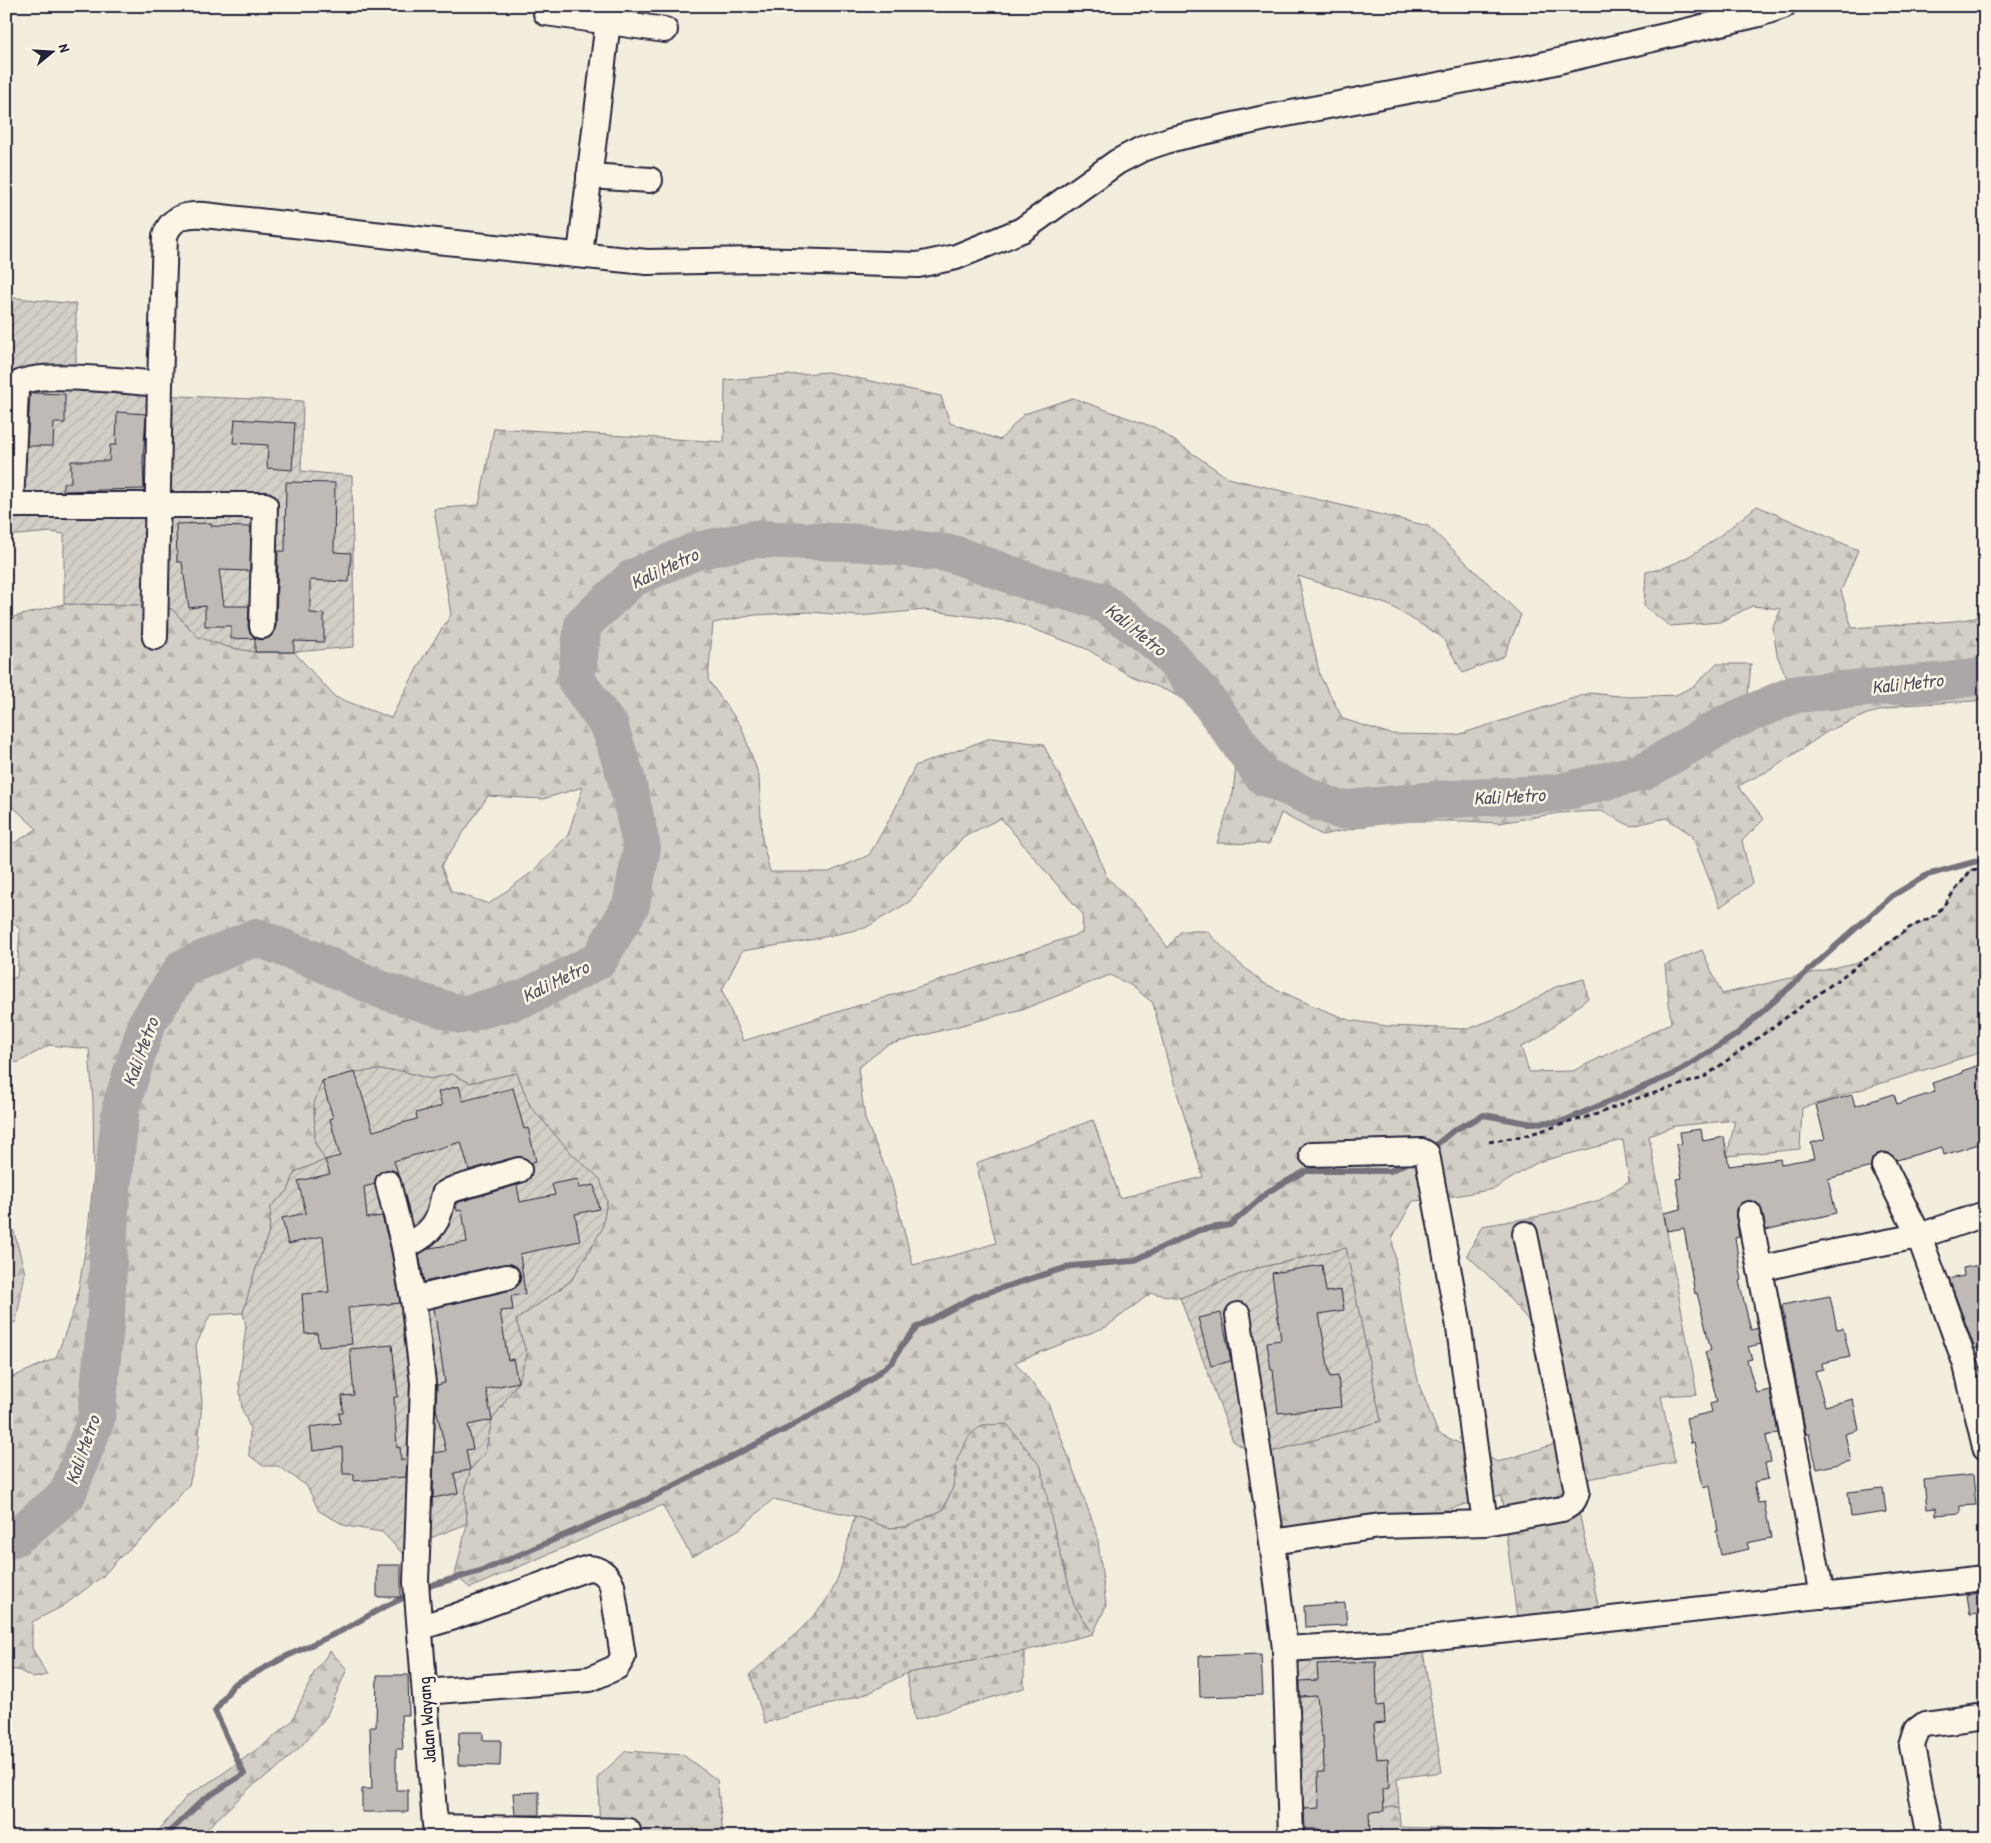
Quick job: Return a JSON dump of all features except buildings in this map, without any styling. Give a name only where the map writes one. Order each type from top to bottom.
[{"type":"street","points":[[155,637],[165,236],[172,222],[185,216],[204,215],[647,262],[758,260],[918,265],[964,254],[1022,230],[1117,162],[1142,148],[1172,139],[1265,118],[1533,67],[1698,17],[1759,14],[1783,6]]},
{"type":"street","points":[[546,13],[665,30]]},
{"type":"street","points":[[580,255],[608,21]]},
{"type":"street","points":[[589,176],[650,180]]},
{"type":"street","points":[[160,384],[65,377],[30,379],[18,384],[16,390],[9,505],[265,505],[262,626]]},
{"type":"street","points":[[1312,1154],[1422,1151],[1427,1154],[1458,1321],[1485,1523]]},
{"type":"street","points":[[1884,1166],[1919,1236],[1975,1363],[1985,1447]]},
{"type":"street","points":[[404,1247],[422,1238],[434,1225],[439,1216],[444,1194],[451,1190],[519,1170]]},
{"type":"street","name":"Jalan Wayang","points":[[388,1183],[404,1247],[413,1299],[422,1383],[418,1604],[436,1832]]},
{"type":"street","points":[[1749,1214],[1822,1596]]},
{"type":"street","points":[[1760,1270],[1834,1252],[1919,1236],[1985,1214]]},
{"type":"street","points":[[1272,1542],[1380,1526],[1485,1523],[1562,1509],[1569,1506],[1575,1499],[1577,1491],[1525,1234]]},
{"type":"street","points":[[413,1299],[507,1277]]},
{"type":"street","points":[[1238,1315],[1272,1542],[1285,1650],[1290,1837]]},
{"type":"street","points":[[418,1604],[451,1618],[588,1568],[598,1569],[607,1574],[612,1585],[623,1656],[617,1667],[590,1679],[425,1692]]},
{"type":"street","points":[[1285,1650],[1390,1643],[1985,1578]]},
{"type":"street","points":[[1930,1837],[1912,1746],[1917,1730],[1926,1724],[1985,1716]]},
{"type":"street","points":[[436,1832],[628,1831]]},
{"type":"path","points":[[1489,1142],[1527,1135],[1597,1114],[1635,1098],[1703,1078],[1908,928],[1936,915],[1971,870],[1985,868]]},
{"type":"green space","points":[[6,297],[76,304],[76,364],[111,371],[156,395],[303,401],[301,471],[352,476],[354,647],[294,652],[255,652],[228,647],[198,637],[172,609],[139,605],[64,604],[64,534],[51,532],[6,536]]},
{"type":"green space","points":[[828,372],[941,396],[950,423],[1000,440],[1024,414],[1073,398],[1156,428],[1228,478],[1428,526],[1521,615],[1504,656],[1463,673],[1442,637],[1389,605],[1298,576],[1320,676],[1343,719],[1391,734],[1457,735],[1590,693],[1629,697],[1676,695],[1694,686],[1716,664],[1751,664],[1746,715],[1794,694],[1777,655],[1773,627],[1781,609],[1752,606],[1720,622],[1670,626],[1644,606],[1646,572],[1662,568],[1691,555],[1757,506],[1858,550],[1841,591],[1852,628],[1955,621],[1985,616],[1985,698],[1974,701],[1903,705],[1867,714],[1828,731],[1772,769],[1738,786],[1764,819],[1742,841],[1752,884],[1720,907],[1692,835],[1666,818],[1631,826],[1601,811],[1559,813],[1499,823],[1390,821],[1322,835],[1281,813],[1269,844],[1217,843],[1233,793],[1237,757],[1220,720],[1170,692],[1127,674],[1087,649],[1014,622],[925,610],[858,616],[810,612],[755,615],[713,623],[708,680],[741,726],[759,776],[762,839],[770,872],[829,872],[869,855],[893,813],[915,766],[991,738],[1043,744],[1093,841],[1106,876],[1146,917],[1168,948],[1181,931],[1207,931],[1233,958],[1263,983],[1349,1020],[1387,1026],[1468,1029],[1515,1011],[1555,987],[1584,979],[1588,998],[1536,1040],[1521,1047],[1529,1072],[1573,1071],[1671,1023],[1665,965],[1702,950],[1722,994],[1863,961],[1909,928],[1936,915],[1971,870],[1985,868],[1985,1051],[1802,1108],[1800,1149],[1727,1156],[1735,1120],[1675,1126],[1649,1136],[1697,1394],[1661,1396],[1675,1462],[1573,1482],[1602,1625],[1519,1634],[1501,1495],[1437,1512],[1263,1535],[1257,1456],[1381,1421],[1346,1248],[1254,1269],[1180,1298],[1151,1293],[1106,1327],[1015,1362],[1048,1403],[1097,1533],[1106,1606],[1093,1634],[1074,1605],[1052,1521],[958,1457],[953,1487],[943,1510],[906,1527],[889,1528],[855,1516],[773,1499],[741,1528],[692,1557],[662,1505],[470,1588],[455,1575],[467,1524],[465,1492],[470,1470],[485,1453],[492,1420],[518,1382],[527,1355],[516,1320],[571,1281],[602,1229],[607,1201],[599,1179],[571,1153],[530,1106],[517,1073],[470,1083],[452,1074],[430,1079],[402,1071],[355,1072],[314,1104],[315,1143],[325,1160],[295,1172],[288,1191],[271,1206],[269,1232],[243,1313],[210,1315],[196,1345],[202,1402],[198,1448],[189,1485],[147,1534],[120,1557],[103,1576],[63,1606],[32,1622],[32,1648],[47,1675],[33,1678],[18,1670],[6,1670],[6,1380],[56,1358],[76,1303],[87,1240],[94,1173],[93,1101],[89,1049],[49,1045],[19,1062],[6,1063],[6,980],[17,977],[20,929],[6,917],[6,848],[37,829],[10,804],[6,796],[6,619],[64,604],[139,605],[172,609],[198,637],[228,647],[255,652],[294,652],[335,697],[391,718],[421,661],[451,615],[434,509],[479,505],[494,428],[724,442],[725,380]],"holes":[[[583,787],[568,835],[532,872],[489,904],[451,891],[441,866],[488,796],[543,799]],[[1001,818],[1083,914],[1082,933],[938,981],[743,1041],[722,990],[742,951],[805,941],[865,928],[909,902],[963,837]],[[1110,975],[1132,986],[1153,1003],[1168,1063],[1203,1177],[1120,1198],[1093,1120],[976,1163],[996,1243],[913,1265],[891,1181],[865,1119],[858,1068],[887,1045],[1026,1008]],[[1623,1140],[1629,1181],[1600,1200],[1546,1215],[1482,1226],[1467,1255],[1497,1284],[1530,1322],[1565,1441],[1498,1462],[1438,1433],[1419,1385],[1403,1311],[1392,1238],[1413,1201],[1494,1189],[1538,1162]]]},
{"type":"green space","points":[[402,1071],[430,1079],[452,1074],[470,1083],[517,1073],[530,1106],[571,1153],[600,1179],[607,1201],[602,1229],[571,1281],[516,1320],[527,1355],[518,1382],[492,1420],[485,1453],[470,1470],[465,1492],[467,1524],[433,1537],[402,1553],[382,1532],[346,1526],[319,1511],[307,1486],[278,1466],[263,1466],[249,1455],[250,1428],[242,1409],[239,1384],[246,1326],[243,1313],[269,1232],[271,1206],[288,1191],[295,1172],[325,1160],[315,1143],[314,1104],[322,1081],[355,1072]]},
{"type":"green space","points":[[6,1202],[25,1273],[16,1322],[6,1325]]},
{"type":"green space","points":[[1346,1248],[1381,1421],[1257,1456],[1233,1441],[1180,1298],[1254,1269]]},
{"type":"green space","points":[[1007,1424],[1041,1467],[1052,1521],[1074,1605],[1093,1634],[1024,1651],[907,1673],[869,1693],[765,1723],[750,1674],[795,1635],[826,1600],[833,1589],[840,1571],[855,1516],[889,1528],[906,1527],[943,1510],[953,1487],[958,1457],[969,1436],[982,1425]]},
{"type":"green space","points":[[1421,1638],[1442,1772],[1397,1778],[1399,1807],[1283,1811],[1276,1654]]},
{"type":"green space","points":[[330,1651],[347,1669],[326,1717],[301,1746],[274,1771],[252,1786],[198,1837],[150,1837],[160,1829],[187,1796],[218,1777],[270,1740],[292,1721],[314,1673]]},
{"type":"green space","points":[[1024,1651],[1024,1688],[915,1720],[906,1673]]},
{"type":"green space","points":[[626,1751],[683,1755],[717,1780],[723,1835],[719,1837],[600,1837],[598,1777]]},
{"type":"green space","points":[[1399,1807],[1400,1827],[1517,1831],[1516,1837],[1285,1837],[1283,1811]]},
{"type":"waterway","name":"Kali Metro","points":[[6,1540],[16,1537],[67,1495],[96,1420],[106,1316],[110,1209],[121,1107],[147,1023],[183,968],[256,937],[322,963],[382,990],[462,1015],[525,998],[599,960],[631,905],[642,848],[626,777],[610,728],[576,680],[583,624],[633,578],[696,551],[754,539],[866,543],[953,554],[1034,583],[1101,601],[1164,649],[1210,703],[1263,776],[1339,810],[1436,800],[1557,793],[1643,772],[1725,724],[1795,694],[1949,681],[1985,675]]},
{"type":"waterway","points":[[1430,1150],[1454,1130],[1484,1115],[1527,1123],[1561,1122],[1676,1073],[1736,1035],[1892,896],[1927,875],[1985,859]]},
{"type":"waterway","points":[[422,1589],[484,1570],[648,1499],[786,1429],[871,1379],[893,1361],[901,1347],[917,1327],[976,1296],[1071,1266],[1133,1261],[1199,1230],[1230,1225],[1269,1191],[1306,1171],[1390,1171],[1412,1160]]},
{"type":"waterway","points":[[164,1837],[204,1799],[244,1774],[215,1711],[233,1685],[413,1593]]}]
